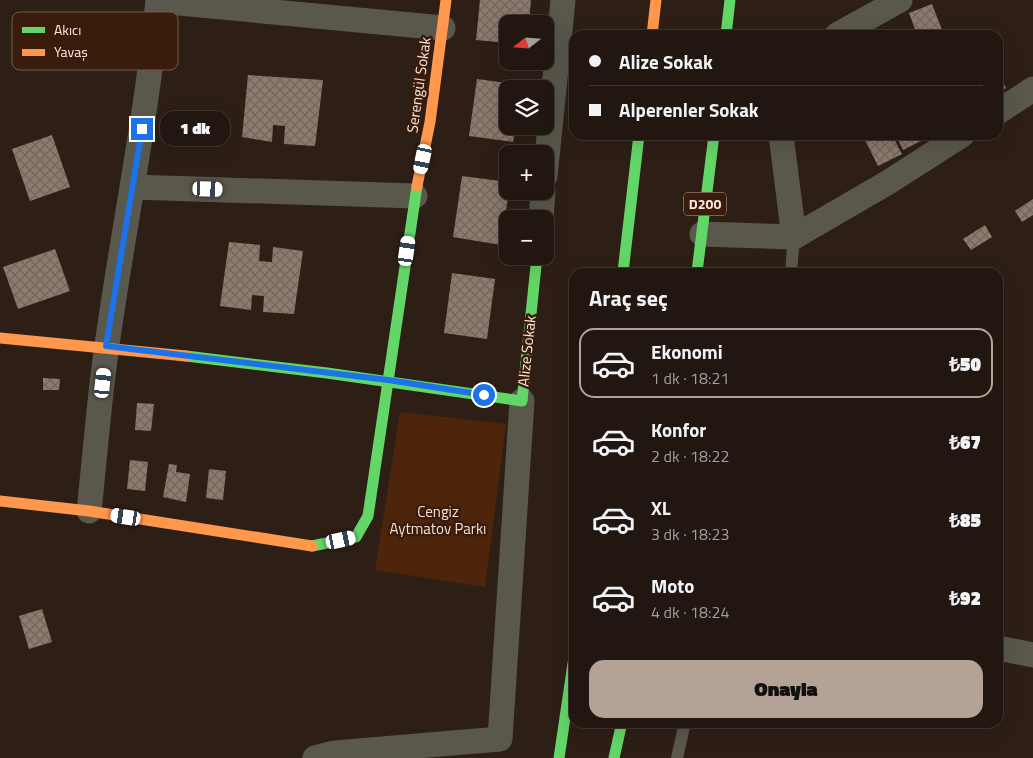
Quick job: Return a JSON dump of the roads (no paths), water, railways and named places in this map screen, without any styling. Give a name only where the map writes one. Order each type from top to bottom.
[{"type":"main road","name":"Serengül Sokak","points":[[0,501],[89,511],[313,546],[356,537],[368,516],[415,196],[430,122],[446,0]]},
{"type":"main road","points":[[653,30],[656,0]]},
{"type":"main road","points":[[727,30],[730,0]]},
{"type":"main road","points":[[623,268],[638,140]]},
{"type":"main road","name":"D200","points":[[698,268],[713,140]]},
{"type":"main road","name":"Alize Sokak","points":[[0,338],[106,346],[388,380],[522,401],[536,265]]},
{"type":"main road","points":[[559,758],[569,691]]},
{"type":"main road","points":[[614,758],[621,728]]},
{"type":"street","points":[[158,0],[286,6],[442,28]]},
{"type":"street","points":[[548,145],[563,0]]},
{"type":"street","points":[[846,30],[900,0]]},
{"type":"street","points":[[89,511],[106,346],[133,187],[149,70]]},
{"type":"street","points":[[1003,109],[1033,89]]},
{"type":"street","points":[[783,140],[794,238]]},
{"type":"street","points":[[702,234],[794,238],[887,183],[954,140]]},
{"type":"street","points":[[133,187],[415,196]]},
{"type":"street","points":[[315,758],[336,753],[500,739],[522,401]]},
{"type":"street","points":[[1003,649],[1033,655]]},
{"type":"lane","points":[[791,268],[794,238]]},
{"type":"lane","points":[[677,758],[684,728]]},
{"type":"park label","name":"Cengiz Aytmatov Parkı","points":[[438,520]]}]
